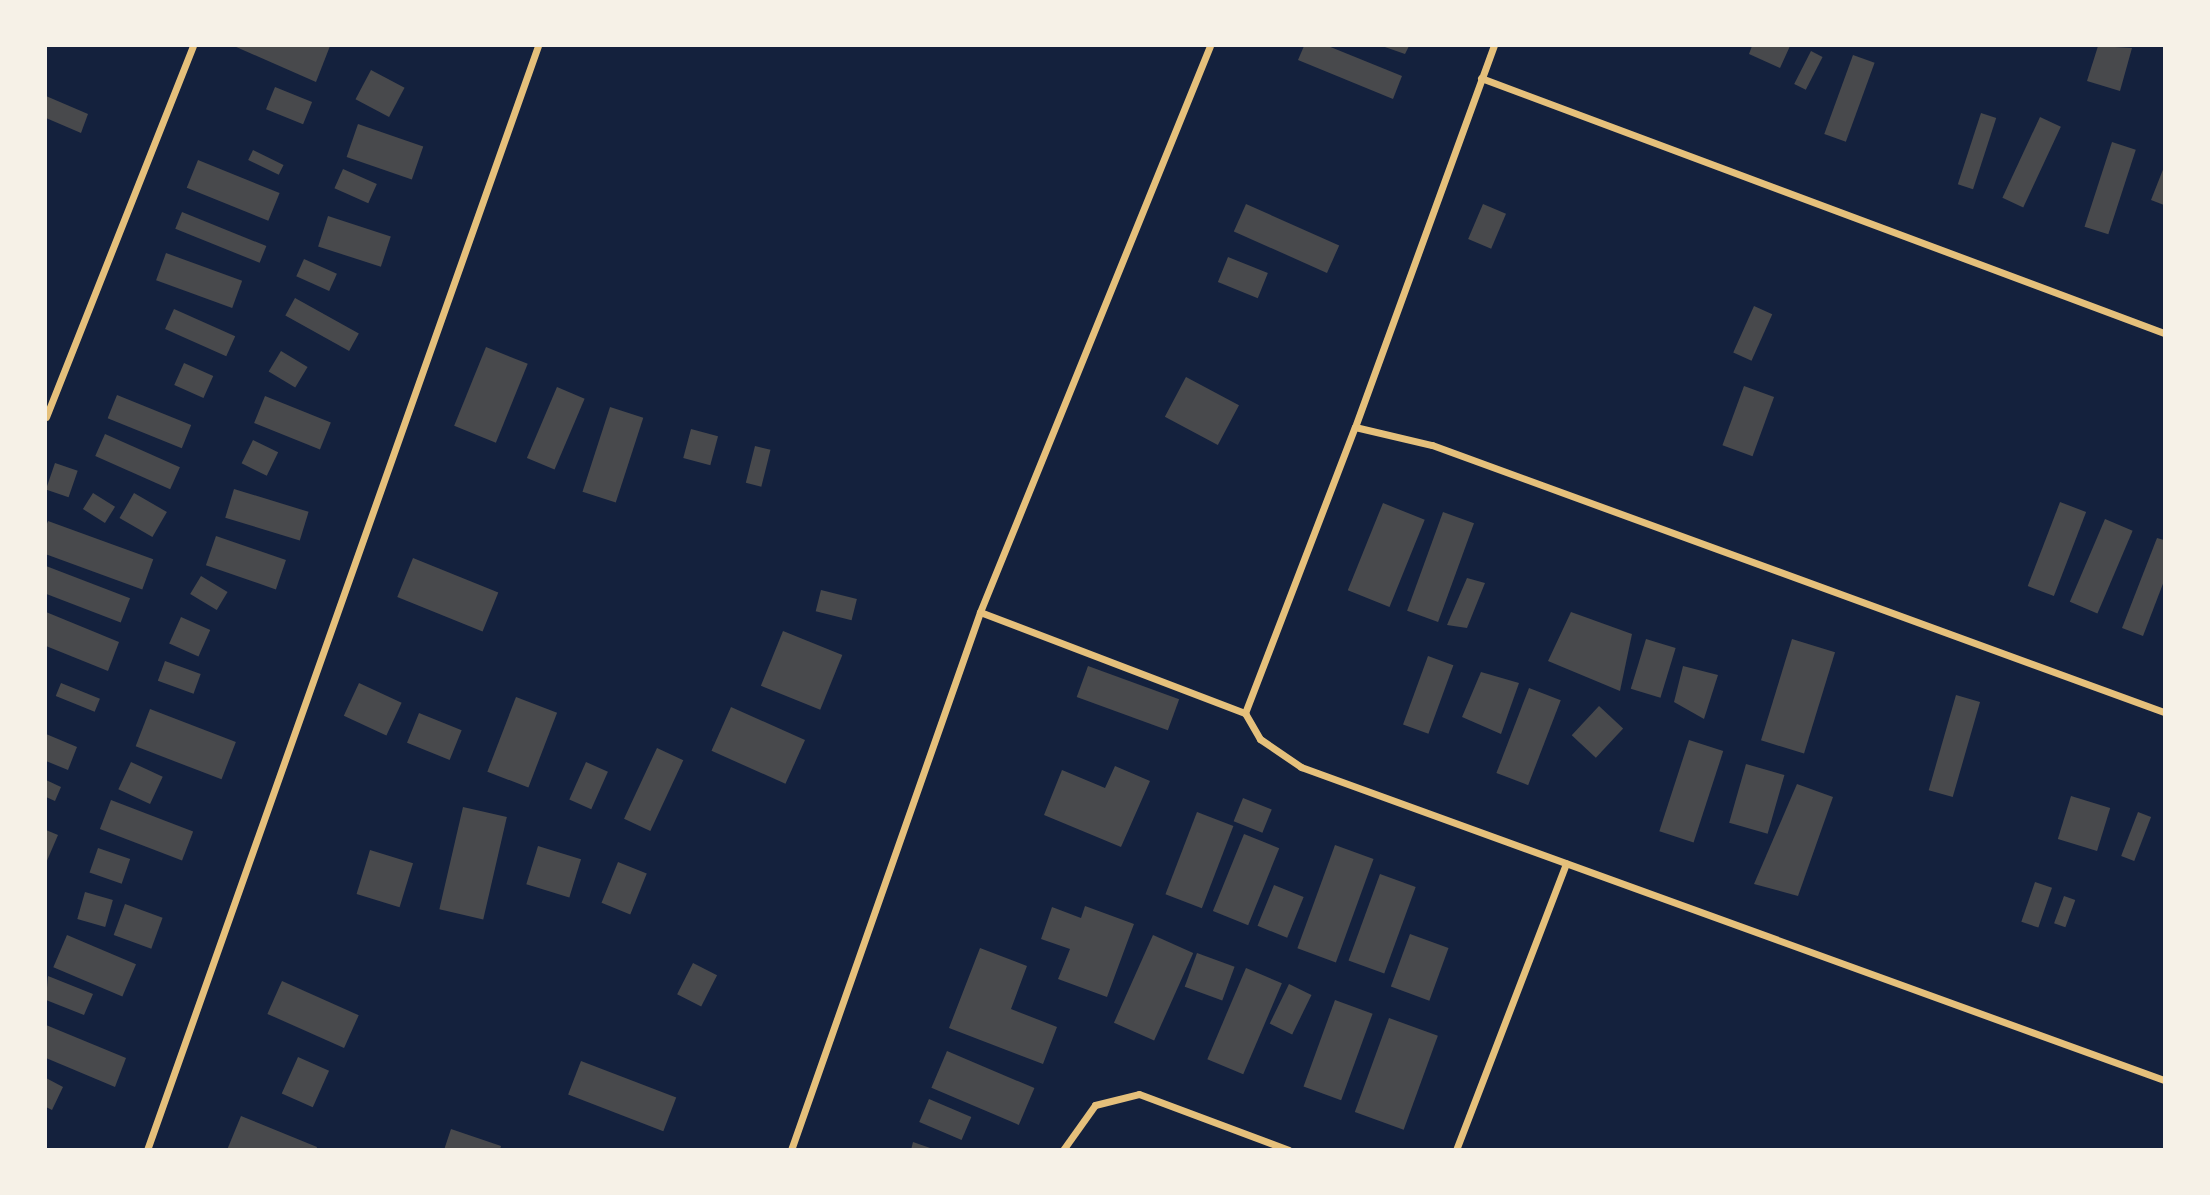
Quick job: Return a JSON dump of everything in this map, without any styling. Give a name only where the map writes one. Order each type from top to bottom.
[{"type":"street","points":[[46,417],[193,46]]},
{"type":"street","points":[[147,1150],[538,46]]},
{"type":"street","points":[[790,1150],[981,612],[1210,46]]},
{"type":"street","points":[[1245,713],[1355,428],[1494,46]]},
{"type":"street","points":[[1481,78],[2165,332]]},
{"type":"street","points":[[1355,428],[1432,445],[2165,712]]},
{"type":"street","points":[[981,612],[1245,713],[1260,738],[1301,767],[2165,1080]]},
{"type":"street","points":[[1457,1150],[1566,863]]},
{"type":"street","points":[[1063,1150],[1095,1105],[1139,1094],[1289,1150]]},
{"type":"building","points":[[234,46],[330,46],[316,82]]},
{"type":"building","points":[[1304,46],[1328,46],[1402,76],[1393,99],[1298,60]]},
{"type":"building","points":[[1382,46],[1409,46],[1405,54]]},
{"type":"building","points":[[1752,46],[1790,46],[1780,68],[1749,54]]},
{"type":"building","points":[[2098,46],[2132,48],[2120,91],[2087,81]]},
{"type":"building","points":[[1811,51],[1823,57],[1806,90],[1794,84]]},
{"type":"building","points":[[1853,55],[1875,63],[1846,142],[1824,134]]},
{"type":"building","points":[[371,70],[405,88],[389,117],[356,99]]},
{"type":"building","points":[[275,87],[312,102],[303,124],[266,109]]},
{"type":"building","points":[[46,96],[88,114],[81,133],[46,118]]},
{"type":"building","points":[[1981,113],[1996,118],[1973,189],[1958,184]]},
{"type":"building","points":[[2040,117],[2061,127],[2023,207],[2002,198]]},
{"type":"building","points":[[358,124],[423,146],[412,180],[347,157]]},
{"type":"building","points":[[2112,142],[2136,150],[2108,234],[2084,227]]},
{"type":"building","points":[[253,150],[284,165],[279,175],[248,160]]},
{"type":"building","points":[[198,160],[280,193],[268,221],[187,188]]},
{"type":"building","points":[[2164,167],[2164,205],[2151,200]]},
{"type":"building","points":[[343,169],[377,184],[368,203],[334,188]]},
{"type":"building","points":[[1246,204],[1339,245],[1327,273],[1234,231]]},
{"type":"building","points":[[1483,204],[1506,214],[1491,249],[1468,239]]},
{"type":"building","points":[[182,212],[266,246],[260,263],[175,229]]},
{"type":"building","points":[[328,216],[391,236],[381,267],[318,246]]},
{"type":"building","points":[[166,253],[242,281],[232,308],[156,280]]},
{"type":"building","points":[[1228,257],[1268,273],[1258,298],[1218,282]]},
{"type":"building","points":[[304,259],[337,274],[329,291],[296,276]]},
{"type":"building","points":[[295,298],[359,333],[349,351],[285,315]]},
{"type":"building","points":[[1754,306],[1772,314],[1752,361],[1733,353]]},
{"type":"building","points":[[174,309],[235,336],[226,356],[165,329]]},
{"type":"building","points":[[486,347],[528,364],[496,443],[454,426]]},
{"type":"building","points":[[281,351],[308,367],[295,388],[269,372]]},
{"type":"building","points":[[184,363],[213,376],[203,398],[174,385]]},
{"type":"building","points":[[1186,377],[1239,405],[1218,445],[1165,417]]},
{"type":"building","points":[[1744,386],[1774,397],[1753,456],[1722,445]]},
{"type":"building","points":[[557,387],[585,399],[555,470],[527,458]]},
{"type":"building","points":[[117,395],[191,425],[182,448],[108,418]]},
{"type":"building","points":[[265,396],[331,423],[320,449],[254,423]]},
{"type":"building","points":[[610,407],[643,418],[616,502],[582,492]]},
{"type":"building","points":[[691,429],[718,436],[710,465],[683,458]]},
{"type":"building","points":[[105,434],[180,467],[170,489],[95,456]]},
{"type":"building","points":[[253,440],[278,452],[267,476],[242,463]]},
{"type":"building","points":[[755,446],[771,450],[761,487],[746,483]]},
{"type":"building","points":[[55,463],[78,471],[69,497],[46,490]]},
{"type":"building","points":[[234,489],[309,512],[300,540],[225,518]]},
{"type":"building","points":[[93,493],[115,507],[105,523],[83,509]]},
{"type":"building","points":[[134,493],[167,512],[152,537],[120,518]]},
{"type":"building","points":[[2060,502],[2086,512],[2054,596],[2028,586]]},
{"type":"building","points":[[1383,503],[1425,520],[1390,607],[1348,590]]},
{"type":"building","points":[[1443,512],[1474,523],[1438,622],[1407,611]]},
{"type":"building","points":[[2105,519],[2133,531],[2097,614],[2070,602]]},
{"type":"building","points":[[48,521],[153,559],[142,589],[46,554]]},
{"type":"building","points":[[216,536],[286,560],[276,589],[206,565]]},
{"type":"building","points":[[2157,538],[2164,540],[2164,581],[2143,636],[2122,628]]},
{"type":"building","points":[[413,558],[498,592],[483,631],[397,597]]},
{"type":"building","points":[[46,566],[130,598],[121,623],[46,594]]},
{"type":"building","points":[[201,576],[228,592],[217,610],[190,594]]},
{"type":"building","points":[[1467,578],[1485,583],[1467,628],[1447,625]]},
{"type":"building","points":[[821,590],[857,599],[852,620],[816,611]]},
{"type":"building","points":[[46,612],[119,642],[108,671],[46,646]]},
{"type":"building","points":[[1571,612],[1632,634],[1620,691],[1548,661]]},
{"type":"building","points":[[181,617],[210,630],[198,657],[169,643]]},
{"type":"building","points":[[783,631],[842,655],[820,710],[761,686]]},
{"type":"building","points":[[1646,639],[1676,648],[1660,698],[1631,689]]},
{"type":"building","points":[[1792,639],[1835,652],[1804,754],[1761,740]]},
{"type":"building","points":[[1428,656],[1453,665],[1428,734],[1403,725]]},
{"type":"building","points":[[165,661],[201,674],[194,694],[158,681]]},
{"type":"building","points":[[1088,666],[1179,699],[1168,730],[1077,697]]},
{"type":"building","points":[[1683,666],[1718,675],[1704,719],[1674,702]]},
{"type":"building","points":[[1481,672],[1519,683],[1501,734],[1462,717]]},
{"type":"building","points":[[61,683],[100,699],[95,712],[56,696]]},
{"type":"building","points":[[359,683],[402,703],[386,735],[344,716]]},
{"type":"building","points":[[1529,688],[1561,700],[1528,785],[1496,773]]},
{"type":"building","points":[[1956,695],[1980,702],[1953,797],[1929,790]]},
{"type":"building","points":[[516,697],[557,713],[528,787],[487,772]]},
{"type":"building","points":[[1599,706],[1623,729],[1596,758],[1572,735]]},
{"type":"building","points":[[731,707],[805,740],[785,784],[711,751]]},
{"type":"building","points":[[150,709],[236,742],[222,779],[136,746]]},
{"type":"building","points":[[419,713],[462,730],[450,760],[407,743]]},
{"type":"building","points":[[46,734],[77,747],[68,770],[46,761]]},
{"type":"building","points":[[1689,740],[1723,751],[1694,842],[1659,831]]},
{"type":"building","points":[[657,748],[683,760],[650,831],[624,819]]},
{"type":"building","points":[[131,762],[163,777],[150,804],[118,789]]},
{"type":"building","points":[[586,762],[608,772],[591,809],[569,799]]},
{"type":"building","points":[[1746,764],[1784,775],[1768,834],[1729,823]]},
{"type":"building","points":[[1115,766],[1150,781],[1121,847],[1044,815],[1062,770],[1105,788]]},
{"type":"building","points":[[46,780],[61,787],[55,801],[46,797]]},
{"type":"building","points":[[1797,784],[1833,797],[1798,896],[1754,884]]},
{"type":"building","points":[[2071,796],[2110,808],[2097,851],[2058,839]]},
{"type":"building","points":[[1243,798],[1272,810],[1262,833],[1234,821]]},
{"type":"building","points":[[111,800],[193,832],[182,860],[100,829]]},
{"type":"building","points":[[463,807],[507,817],[483,919],[439,909]]},
{"type":"building","points":[[1197,812],[1233,826],[1202,908],[1165,894]]},
{"type":"building","points":[[2138,812],[2151,817],[2134,861],[2121,856]]},
{"type":"building","points":[[46,830],[58,835],[46,863]]},
{"type":"building","points":[[1244,834],[1279,848],[1248,925],[1213,911]]},
{"type":"building","points":[[1335,845],[1374,859],[1336,962],[1297,948]]},
{"type":"building","points":[[538,846],[581,859],[569,897],[526,884]]},
{"type":"building","points":[[98,848],[130,859],[122,884],[90,873]]},
{"type":"building","points":[[370,850],[413,863],[400,907],[357,894]]},
{"type":"building","points":[[618,862],[647,874],[630,914],[602,903]]},
{"type":"building","points":[[1380,874],[1416,887],[1384,973],[1349,960]]},
{"type":"building","points":[[2035,882],[2052,888],[2038,928],[2021,922]]},
{"type":"building","points":[[1274,885],[1304,897],[1287,938],[1258,926]]},
{"type":"building","points":[[85,892],[113,900],[105,927],[77,919]]},
{"type":"building","points":[[2064,896],[2075,900],[2065,927],[2054,923]]},
{"type":"building","points":[[125,904],[163,918],[151,949],[114,935]]},
{"type":"building","points":[[1085,906],[1134,924],[1107,997],[1058,979],[1070,949],[1041,939],[1052,907],[1081,918]]},
{"type":"building","points":[[1410,934],[1449,948],[1429,1001],[1391,987]]},
{"type":"building","points":[[67,935],[136,964],[122,997],[53,967]]},
{"type":"building","points":[[1153,935],[1193,953],[1154,1041],[1114,1023]]},
{"type":"building","points":[[980,948],[1027,966],[1011,1009],[1057,1027],[1043,1064],[949,1028]]},
{"type":"building","points":[[1197,953],[1235,967],[1222,1001],[1185,987]]},
{"type":"building","points":[[693,963],[717,975],[701,1006],[677,994]]},
{"type":"building","points":[[1246,968],[1282,983],[1243,1074],[1207,1059]]},
{"type":"building","points":[[48,976],[93,994],[84,1015],[46,1000]]},
{"type":"building","points":[[282,981],[359,1015],[344,1048],[267,1014]]},
{"type":"building","points":[[1289,984],[1311,995],[1292,1035],[1270,1024]]},
{"type":"building","points":[[1335,1000],[1373,1014],[1341,1100],[1304,1086]]},
{"type":"building","points":[[1389,1018],[1438,1036],[1404,1130],[1355,1112]]},
{"type":"building","points":[[46,1025],[126,1058],[115,1087],[46,1058]]},
{"type":"building","points":[[947,1051],[1034,1088],[1019,1125],[931,1088]]},
{"type":"building","points":[[298,1057],[329,1071],[313,1107],[282,1094]]},
{"type":"building","points":[[581,1061],[676,1098],[663,1131],[568,1095]]},
{"type":"building","points":[[46,1078],[63,1087],[52,1110],[46,1107]]},
{"type":"building","points":[[929,1099],[971,1117],[962,1140],[919,1122]]},
{"type":"building","points":[[241,1116],[317,1147],[316,1150],[227,1150]]},
{"type":"building","points":[[451,1129],[501,1146],[500,1150],[444,1150]]},
{"type":"building","points":[[913,1142],[933,1149],[933,1150],[911,1150]]}]
